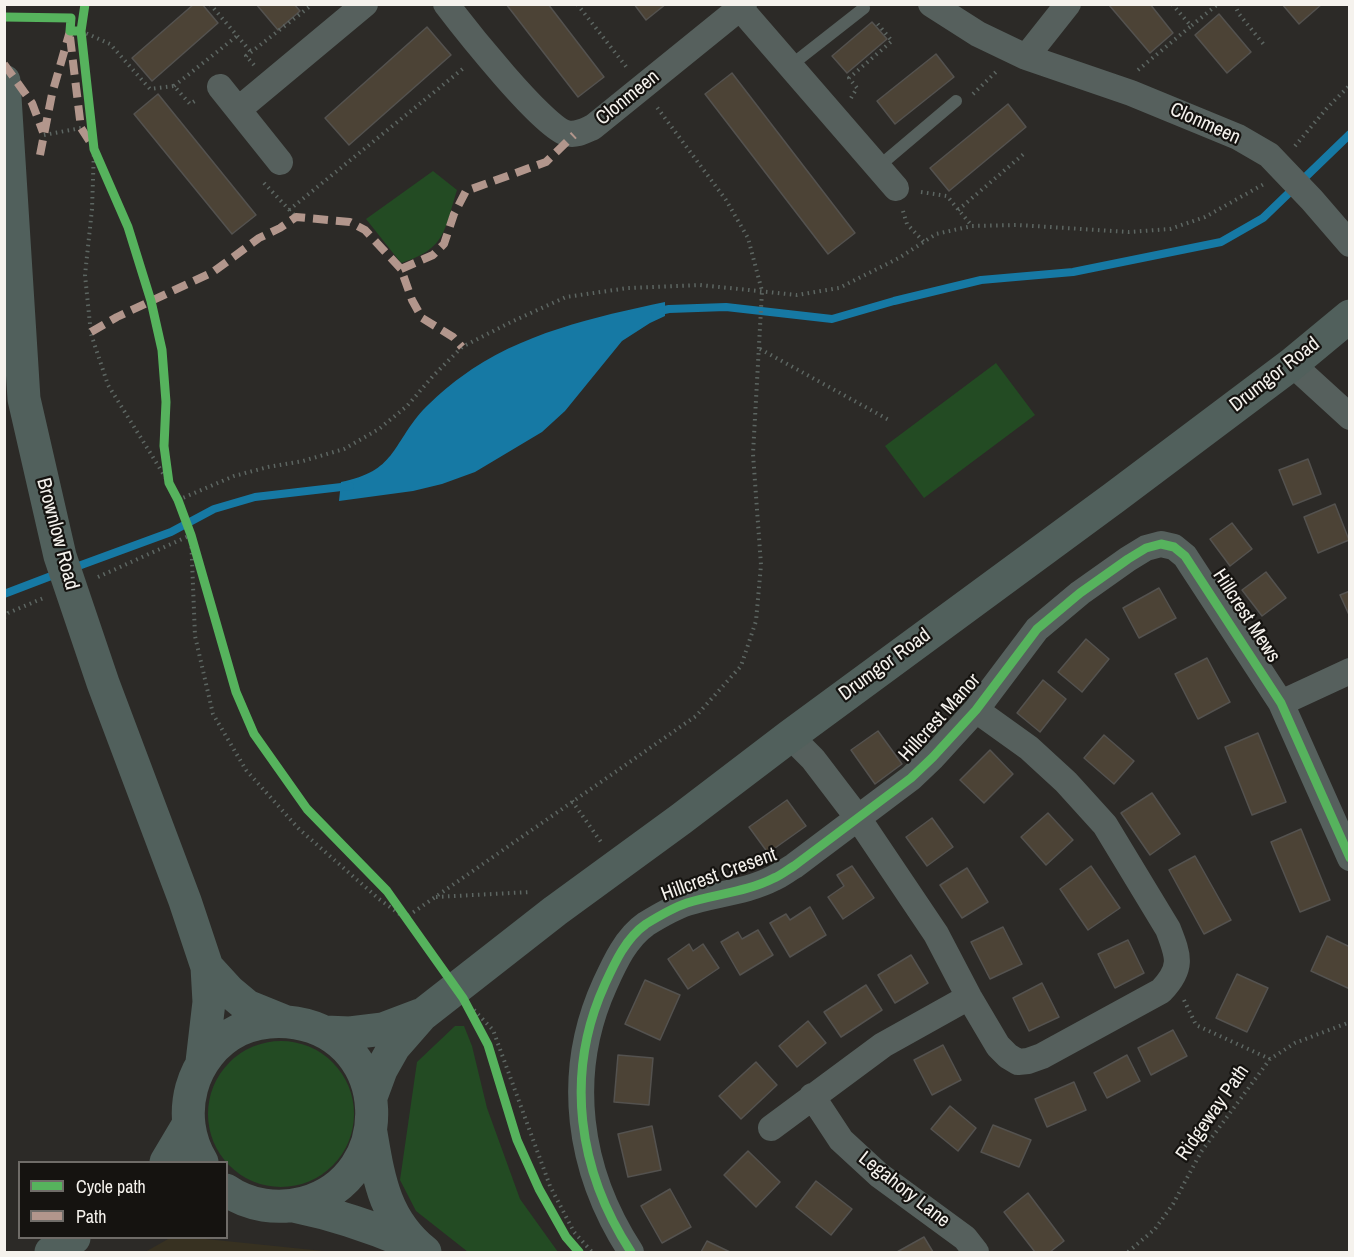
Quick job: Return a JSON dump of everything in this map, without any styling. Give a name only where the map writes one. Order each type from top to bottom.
[{"type":"main road","name":"Brownlow Road","points":[[4,81],[14,399],[60,556],[103,683],[185,901],[207,967],[209,1002],[202,1062]]},
{"type":"main road","name":"Drumgor Road","points":[[371,1097],[381,1070],[394,1047],[422,1015],[555,911],[1292,364],[1350,316]]},
{"type":"main road","name":"Brownlow Road","points":[[207,967],[229,991],[247,1006],[284,1021]]},
{"type":"main road","name":"Drumgor Road","points":[[325,1032],[350,1033],[383,1029],[422,1015]]},
{"type":"main road","points":[[201,1161],[195,1151],[188,1125],[188,1103],[193,1082],[202,1062],[218,1044],[238,1031],[260,1023],[284,1021],[305,1024],[325,1032],[338,1041],[360,1066],[367,1081],[373,1115],[371,1133],[364,1154],[352,1173],[335,1189],[316,1200],[294,1206],[273,1207],[235,1198]]},
{"type":"main road","points":[[167,1161],[188,1125]]},
{"type":"main road","points":[[371,1133],[382,1189],[395,1219],[420,1249]]},
{"type":"main road","points":[[294,1206],[337,1215],[368,1225],[420,1249]]},
{"type":"main road","points":[[51,1252],[72,1239]]},
{"type":"street","points":[[239,109],[365,4]]},
{"type":"street","name":"Clonmeen","points":[[446,4],[484,51],[548,122],[563,132],[574,135],[593,127],[742,6],[790,66],[896,188]]},
{"type":"street","name":"Clonmeen","points":[[931,4],[978,34],[1022,55],[1131,93],[1207,122],[1238,137],[1277,161],[1350,244]]},
{"type":"street","points":[[1022,55],[1068,4]]},
{"type":"street","points":[[220,87],[280,162]]},
{"type":"street","points":[[1292,364],[1350,417]]},
{"type":"street","name":"Hillcrest Mews","points":[[1037,629],[1080,592],[1146,548],[1161,544],[1174,547],[1185,556],[1281,703],[1350,858]]},
{"type":"street","name":"Hillcrest Manor","points":[[858,818],[911,778],[953,736],[976,710],[1037,629]]},
{"type":"street","points":[[1281,703],[1350,671]]},
{"type":"street","name":"Hillcrest Manor","points":[[976,710],[1029,748],[1066,782],[1105,825],[1168,929],[1178,961],[1174,978]]},
{"type":"street","points":[[790,736],[813,759],[858,818],[936,934],[969,997],[998,1046],[1008,1056],[1018,1062],[1042,1056],[1161,991],[1174,978]]},
{"type":"street","name":"Hillcrest Cresent","points":[[631,1252],[609,1214],[586,1149],[580,1098],[582,1060],[600,995],[613,966],[626,945],[644,926],[664,913],[687,903],[773,879],[858,818]]},
{"type":"street","points":[[771,1128],[884,1045],[969,997]]},
{"type":"street","name":"Legahory Lane","points":[[813,1096],[841,1140],[879,1175],[965,1238],[976,1252]]},
{"type":"lane","points":[[790,66],[864,8]]},
{"type":"lane","points":[[878,167],[956,101]]},
{"type":"path","points":[[210,4],[251,52]]},
{"type":"path","points":[[270,83],[246,56],[313,4]]},
{"type":"path","points":[[405,918],[696,716],[741,666],[756,621],[761,565],[753,454],[762,291],[748,238],[726,200],[577,4]]},
{"type":"path","points":[[1172,4],[1191,26]]},
{"type":"path","points":[[1132,75],[1218,4]]},
{"type":"path","points":[[1234,4],[1239,14],[1265,46]]},
{"type":"path","points":[[837,120],[857,88],[849,78],[892,41],[864,8]]},
{"type":"path","points":[[70,31],[82,27],[110,44],[150,88],[174,86],[237,36]]},
{"type":"path","points":[[82,27],[82,42]]},
{"type":"path","points":[[289,210],[484,51]]},
{"type":"path","points":[[956,101],[972,95],[1022,55]]},
{"type":"path","points":[[93,138],[92,209],[86,275],[91,334],[108,385],[180,504],[234,476],[303,461],[344,449],[379,429],[406,406],[462,347],[567,297],[628,288],[700,285],[796,295],[839,288],[899,258],[936,234],[972,226],[1018,225],[1129,232],[1170,229],[1205,217],[1263,184],[1277,161],[1350,85]]},
{"type":"path","points":[[174,86],[190,104],[220,87]]},
{"type":"path","points":[[44,135],[81,128]]},
{"type":"path","points":[[94,150],[105,177]]},
{"type":"path","points":[[958,210],[1026,152]]},
{"type":"path","points":[[280,162],[264,183],[296,217]]},
{"type":"path","points":[[924,242],[907,224],[896,188],[947,196],[972,226]]},
{"type":"path","points":[[760,349],[889,420]]},
{"type":"path","points":[[166,455],[169,483]]},
{"type":"path","points":[[190,531],[204,579]]},
{"type":"path","points":[[190,531],[195,636],[213,714],[246,770],[300,829],[379,899],[405,918]]},
{"type":"path","points":[[572,801],[606,848]]},
{"type":"path","points":[[387,891],[411,927]]},
{"type":"path","points":[[435,897],[542,892]]},
{"type":"path","points":[[1174,978],[1196,1025],[1270,1059]]},
{"type":"path","points":[[469,1007],[483,1036]]},
{"type":"path","points":[[469,1007],[493,1030],[550,1186],[574,1232],[592,1252]]},
{"type":"path","points":[[555,1218],[566,1237],[579,1252]]},
{"type":"shaded area","points":[[168,1239],[206,1239],[333,1252],[145,1252]]},
{"type":"green space","points":[[433,171],[457,190],[445,227],[435,245],[416,258],[401,263],[366,219]]},
{"type":"green space","points":[[996,363],[1035,415],[924,498],[885,446]]},
{"type":"green space","points":[[455,1026],[464,1026],[472,1046],[487,1108],[520,1199],[558,1252],[468,1252],[416,1211],[400,1180],[417,1062]]},
{"type":"green space","points":[[267,1042],[295,1042],[322,1053],[342,1073],[353,1100],[353,1128],[342,1155],[322,1175],[295,1186],[267,1186],[240,1175],[220,1155],[209,1128],[209,1100],[220,1073],[240,1053]]},
{"type":"water","points":[[665,302],[665,316],[622,341],[565,411],[542,432],[475,472],[442,484],[413,491],[339,501],[341,482],[373,471],[383,464],[423,410],[451,384],[484,362],[533,338],[559,329]]},
{"type":"building","points":[[194,4],[202,4],[218,23],[152,81],[132,58]]},
{"type":"building","points":[[256,4],[294,4],[300,11],[278,30]]},
{"type":"building","points":[[506,4],[548,4],[604,77],[578,97]]},
{"type":"building","points":[[634,4],[666,4],[646,20]]},
{"type":"building","points":[[1150,4],[1173,33],[1150,53],[1109,5]]},
{"type":"building","points":[[1282,4],[1322,4],[1299,24]]},
{"type":"building","points":[[1219,14],[1251,52],[1227,73],[1195,35]]},
{"type":"building","points":[[872,22],[887,39],[847,73],[832,56]]},
{"type":"building","points":[[427,27],[451,55],[349,145],[325,118]]},
{"type":"building","points":[[936,54],[954,77],[895,124],[877,101]]},
{"type":"building","points":[[732,73],[855,233],[828,254],[705,94]]},
{"type":"building","points":[[158,94],[256,215],[232,234],[134,114]]},
{"type":"building","points":[[1008,104],[1026,127],[949,191],[930,168]]},
{"type":"building","points":[[1308,459],[1321,494],[1293,505],[1279,470]]},
{"type":"building","points":[[1335,504],[1349,540],[1318,553],[1304,517]]},
{"type":"building","points":[[1232,523],[1252,549],[1230,566],[1210,539]]},
{"type":"building","points":[[1266,572],[1286,598],[1262,616],[1242,590]]},
{"type":"building","points":[[1159,588],[1176,618],[1139,638],[1123,608]]},
{"type":"building","points":[[1350,591],[1350,617],[1340,595]]},
{"type":"building","points":[[1086,639],[1109,659],[1082,692],[1058,672]]},
{"type":"building","points":[[1207,658],[1230,702],[1198,719],[1175,674]]},
{"type":"building","points":[[1043,680],[1066,699],[1040,732],[1017,713]]},
{"type":"building","points":[[878,731],[902,764],[875,784],[851,750]]},
{"type":"building","points":[[1258,733],[1286,802],[1252,815],[1225,747]]},
{"type":"building","points":[[1104,735],[1134,761],[1114,784],[1084,758]]},
{"type":"building","points":[[990,750],[1013,774],[984,803],[960,780]]},
{"type":"building","points":[[1152,793],[1180,834],[1150,855],[1121,813]]},
{"type":"building","points":[[787,800],[806,826],[768,853],[749,827]]},
{"type":"building","points":[[1048,813],[1073,840],[1046,865],[1021,837]]},
{"type":"building","points":[[932,818],[953,847],[927,866],[906,837]]},
{"type":"building","points":[[1301,829],[1330,900],[1300,912],[1271,842]]},
{"type":"building","points":[[1195,856],[1231,920],[1204,934],[1169,870]]},
{"type":"building","points":[[852,866],[874,898],[843,919],[828,897],[844,886],[837,875]]},
{"type":"building","points":[[1091,866],[1120,908],[1088,930],[1060,889]]},
{"type":"building","points":[[967,868],[988,902],[962,918],[940,885]]},
{"type":"building","points":[[810,907],[826,935],[790,957],[770,923],[786,914],[790,920]]},
{"type":"building","points":[[1003,927],[1022,964],[990,979],[971,942]]},
{"type":"building","points":[[758,930],[773,955],[740,975],[721,942],[738,932],[742,939]]},
{"type":"building","points":[[1327,936],[1350,947],[1350,989],[1311,971]]},
{"type":"building","points":[[1128,940],[1144,973],[1115,988],[1098,954]]},
{"type":"building","points":[[689,944],[693,951],[703,944],[719,968],[688,989],[668,959]]},
{"type":"building","points":[[911,955],[928,983],[895,1003],[878,975]]},
{"type":"building","points":[[1237,974],[1268,988],[1247,1032],[1216,1018]]},
{"type":"building","points":[[645,980],[680,995],[660,1040],[625,1024]]},
{"type":"building","points":[[1042,983],[1059,1017],[1029,1031],[1013,998]]},
{"type":"building","points":[[866,985],[882,1010],[841,1037],[824,1012]]},
{"type":"building","points":[[808,1021],[826,1043],[797,1067],[779,1046]]},
{"type":"building","points":[[1173,1030],[1187,1056],[1151,1075],[1138,1048]]},
{"type":"building","points":[[943,1045],[961,1080],[932,1095],[914,1060]]},
{"type":"building","points":[[618,1055],[653,1058],[649,1105],[614,1102]]},
{"type":"building","points":[[1127,1055],[1140,1081],[1107,1098],[1094,1073]]},
{"type":"building","points":[[756,1062],[777,1085],[741,1119],[719,1096]]},
{"type":"building","points":[[1074,1082],[1086,1110],[1047,1127],[1035,1099]]},
{"type":"building","points":[[950,1106],[976,1128],[958,1151],[931,1129]]},
{"type":"building","points":[[993,1125],[1031,1140],[1019,1167],[981,1152]]},
{"type":"building","points":[[652,1126],[661,1170],[628,1177],[618,1134]]},
{"type":"building","points":[[748,1151],[780,1182],[756,1207],[724,1175]]},
{"type":"building","points":[[816,1181],[852,1209],[831,1235],[796,1207]]},
{"type":"building","points":[[670,1189],[691,1227],[662,1243],[641,1206]]},
{"type":"building","points":[[1028,1193],[1064,1241],[1050,1252],[1035,1252],[1004,1212]]},
{"type":"building","points":[[924,1237],[933,1252],[897,1252]]},
{"type":"building","points":[[707,1241],[730,1252],[701,1252]]},
{"type":"waterway","points":[[655,312],[669,309],[726,307],[832,319],[981,280],[1073,272],[1221,242],[1263,218],[1350,134]]},
{"type":"waterway","points":[[73,568],[171,532],[214,509],[255,497],[350,486]]},
{"type":"waterway","points":[[4,594],[59,573]]},
{"type":"marked path","points":[[40,155],[52,94],[70,31]]},
{"type":"marked path","points":[[70,37],[81,128],[90,142]]},
{"type":"marked path","points":[[4,64],[32,103],[43,132]]},
{"type":"marked path","points":[[401,269],[433,255],[444,244],[454,214],[466,191],[546,162],[574,135]]},
{"type":"marked path","points":[[91,332],[117,317],[213,272],[259,238],[296,217],[350,222],[365,230],[401,269],[412,300],[422,318],[453,337],[462,347]]},
{"type":"cycle path","points":[[85,4],[81,31],[94,149],[128,227],[151,301],[162,350],[166,402],[164,446],[169,483],[191,535],[236,692],[254,734],[307,809],[387,891],[463,998],[488,1045],[517,1140],[539,1189],[566,1237],[579,1252]]},
{"type":"cycle path","points":[[4,17],[71,18],[70,31],[81,31]]},
{"type":"cycle path","points":[[631,1252],[613,1221],[599,1189],[589,1155],[583,1121],[581,1087],[584,1052],[592,1018],[605,984],[627,943],[646,924],[676,907],[753,887],[779,875],[911,778],[976,710],[1037,629],[1080,593],[1146,548],[1161,544],[1174,547],[1185,556],[1281,703],[1350,858]]}]
